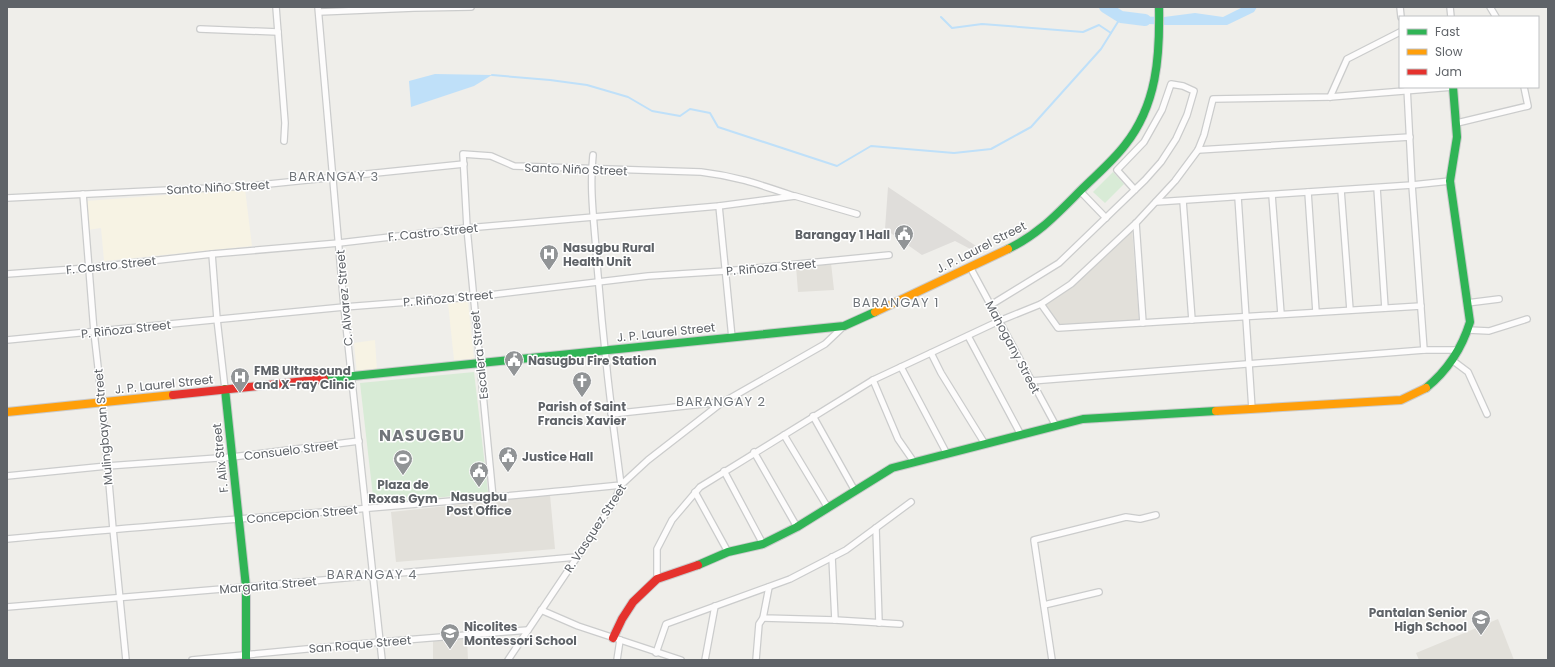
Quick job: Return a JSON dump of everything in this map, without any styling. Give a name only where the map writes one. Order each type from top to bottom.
[{"type":"main road","name":"J. P. Laurel Street","points":[[7,412],[844,326],[1034,236],[1080,191],[1130,139],[1147,111],[1156,84],[1160,43],[1159,10]]},
{"type":"main road","points":[[617,639],[622,619],[633,602],[657,579],[689,570],[728,552],[763,544],[796,528],[892,468],[1083,419],[1401,400],[1425,388],[1444,371],[1452,360],[1468,330],[1470,322],[1450,181],[1457,137],[1453,88]]},
{"type":"main road","name":"F. Alix Street","points":[[225,389],[246,587],[246,657]]},
{"type":"street","points":[[276,7],[285,123],[284,141]]},
{"type":"street","points":[[318,10],[471,7]]},
{"type":"street","points":[[1490,7],[1495,16]]},
{"type":"street","name":"C. Alvarez Street","points":[[318,10],[344,306],[382,660]]},
{"type":"street","points":[[200,28],[278,32]]},
{"type":"street","points":[[1330,97],[1347,59],[1399,33]]},
{"type":"street","points":[[994,303],[1059,263],[1135,190],[1161,162],[1176,139],[1187,114],[1194,91],[1183,86],[1171,84],[1162,110],[1147,137],[1117,170],[1135,190]]},
{"type":"street","points":[[657,579],[657,550],[672,520],[700,487],[754,452],[873,380],[999,321],[1041,304],[1071,284],[1136,223],[1175,181],[1198,150],[1204,135],[1213,99],[1330,97],[1430,88]]},
{"type":"street","points":[[1457,123],[1528,106],[1524,88]]},
{"type":"street","points":[[1407,89],[1412,185],[1424,350]]},
{"type":"street","points":[[1198,150],[1410,137]]},
{"type":"street","name":"Santo Niño Street","points":[[7,198],[250,186],[464,164],[463,154],[491,156],[514,166],[701,172],[743,179],[795,196]]},
{"type":"street","points":[[593,155],[592,169],[594,216],[599,282],[611,414],[621,485]]},
{"type":"street","name":"Escalera Street","points":[[464,164],[467,228],[493,498]]},
{"type":"street","points":[[1156,202],[1377,188],[1450,181]]},
{"type":"street","points":[[1377,188],[1385,308]]},
{"type":"street","points":[[1342,190],[1350,310]]},
{"type":"street","points":[[1080,191],[1106,218]]},
{"type":"street","points":[[1308,192],[1316,312]]},
{"type":"street","name":"Mulingbayan Street","points":[[83,194],[88,268],[126,660]]},
{"type":"street","points":[[1272,195],[1281,314]]},
{"type":"street","name":"F. Castro Street","points":[[7,274],[88,268],[212,254],[339,243],[467,228],[719,206],[795,196],[857,214]]},
{"type":"street","points":[[1238,197],[1252,409]]},
{"type":"street","points":[[1183,201],[1192,320]]},
{"type":"street","points":[[719,206],[732,338]]},
{"type":"street","points":[[1136,223],[1143,323]]},
{"type":"street","name":"F. Alix Street","points":[[212,254],[217,319],[225,389]]},
{"type":"street","name":"P. Riñoza Street","points":[[7,340],[344,306],[473,297],[648,276],[726,271],[889,255]]},
{"type":"street","name":"Mahogany Street","points":[[970,267],[1056,426]]},
{"type":"street","points":[[1467,303],[1500,299]]},
{"type":"street","points":[[1041,304],[1058,328],[1421,306]]},
{"type":"street","points":[[1468,330],[1489,331],[1527,319]]},
{"type":"street","name":"R. Vasquez Street","points":[[508,660],[614,502],[621,485],[648,460],[720,404],[825,344],[844,326]]},
{"type":"street","points":[[968,336],[1021,435]]},
{"type":"street","points":[[1031,381],[1424,350],[1458,350]]},
{"type":"street","points":[[931,353],[942,374],[985,444]]},
{"type":"street","points":[[1452,360],[1468,372],[1487,414]]},
{"type":"street","points":[[901,367],[947,454]]},
{"type":"street","points":[[873,380],[898,439],[914,462]]},
{"type":"street","points":[[611,414],[713,403],[720,404]]},
{"type":"street","points":[[813,416],[855,491]]},
{"type":"street","points":[[784,435],[828,508]]},
{"type":"street","name":"Consuelo Street","points":[[7,476],[107,466],[232,457],[359,441]]},
{"type":"street","points":[[754,452],[796,528]]},
{"type":"street","points":[[724,471],[763,544]]},
{"type":"street","name":"Concepcion Street","points":[[7,539],[493,498],[621,485]]},
{"type":"street","points":[[695,492],[728,552]]},
{"type":"street","points":[[656,652],[666,624],[790,579],[846,550],[895,512],[911,502]]},
{"type":"street","points":[[1052,660],[1034,540],[1126,517],[1140,519],[1156,516]]},
{"type":"street","points":[[876,528],[880,623]]},
{"type":"street","name":"Margarita Street","points":[[7,607],[576,557]]},
{"type":"street","points":[[832,557],[835,620]]},
{"type":"street","points":[[756,660],[759,624],[762,618],[769,587]]},
{"type":"street","points":[[1044,605],[1099,592]]},
{"type":"street","points":[[705,660],[715,606]]},
{"type":"street","points":[[541,610],[578,626],[681,660]]},
{"type":"street","points":[[762,618],[900,624]]},
{"type":"street","name":"San Roque Street","points":[[192,660],[246,657],[380,642],[528,630]]},
{"type":"street","points":[[617,639],[617,660]]},
{"type":"shaded area","points":[[888,187],[979,248],[976,252],[955,241],[922,255],[885,229]]},
{"type":"shaded area","points":[[245,189],[252,246],[104,261],[101,228],[88,230],[86,201]]},
{"type":"shaded area","points":[[1132,228],[1139,320],[1059,327],[1043,305]]},
{"type":"shaded area","points":[[831,263],[834,290],[798,292],[796,266]]},
{"type":"shaded area","points":[[468,301],[474,359],[454,360],[448,303]]},
{"type":"shaded area","points":[[375,340],[377,371],[357,374],[354,343]]},
{"type":"shaded area","points":[[550,495],[555,549],[396,562],[391,512]]},
{"type":"shaded area","name":"Pantalan Senior High School","points":[[1498,619],[1514,660],[1419,660],[1416,653]]},
{"type":"shaded area","name":"Nicolites Montessori School","points":[[467,639],[468,660],[433,660],[433,641]]},
{"type":"green space","points":[[1113,172],[1124,184],[1105,203],[1093,192]]},
{"type":"green space","points":[[474,372],[488,492],[374,505],[360,383]]},
{"type":"water","points":[[1243,7],[1257,7],[1254,12],[1227,25],[1166,25],[1133,23],[1126,16],[1164,17],[1195,13],[1223,17]]},
{"type":"water","points":[[435,74],[492,75],[474,86],[411,107],[409,81]]},
{"type":"waterway","points":[[1105,7],[1121,17],[1145,20]]},
{"type":"waterway","points":[[941,17],[952,28],[982,24],[1083,32],[1099,25],[1111,33]]},
{"type":"waterway","points":[[492,75],[587,85],[628,97],[652,111],[680,116],[690,109],[710,113],[718,127],[837,166],[871,146],[954,153],[991,149],[1031,127],[1101,49],[1121,17]]},
{"type":"traffic: fast","points":[[1008,249],[1029,237],[1056,215],[1115,157],[1136,130],[1150,97],[1154,79],[1159,44],[1159,7]]},
{"type":"traffic: fast","points":[[1426,388],[1447,367],[1463,341],[1470,322],[1450,181],[1457,137],[1453,88]]},
{"type":"traffic: fast","points":[[324,379],[844,326],[875,312]]},
{"type":"traffic: fast","points":[[225,389],[246,587],[246,660]]},
{"type":"traffic: fast","points":[[698,565],[728,552],[763,544],[797,527],[892,468],[1083,419],[1216,411]]},
{"type":"traffic: slow","points":[[875,312],[1008,249]]},
{"type":"traffic: slow","points":[[1216,411],[1401,400],[1426,388]]},
{"type":"traffic: slow","points":[[7,412],[173,395]]},
{"type":"traffic: jam","points":[[173,395],[324,379]]},
{"type":"traffic: jam","points":[[613,638],[622,619],[633,602],[657,579],[698,565]]},
{"type":"place","name":"Barangay 1 Hall","points":[[904,251]]},
{"type":"place","name":"Nasugbu Rural Health Unit","points":[[549,271]]},
{"type":"place","name":"Nasugbu Fire Station","points":[[514,377]]},
{"type":"place","name":"FMB Ultrasound and X-ray Clinic","points":[[240,394]]},
{"type":"place","name":"Parish of Saint Francis Xavier","points":[[582,398]]},
{"type":"place","name":"Justice Hall","points":[[508,473]]},
{"type":"place","name":"Plaza de Roxas Gym","points":[[403,476]]},
{"type":"place","name":"Nasugbu Post Office","points":[[479,488]]},
{"type":"place","name":"Pantalan Senior High School","points":[[1481,636]]},
{"type":"place","name":"Nicolites Montessori School","points":[[450,650]]},
{"type":"district","name":"BARANGAY 3","points":[[334,176]]},
{"type":"district","name":"BARANGAY 1","points":[[896,302]]},
{"type":"district","name":"BARANGAY 2","points":[[721,401]]},
{"type":"district","name":"NASUGBU","points":[[422,435]]},
{"type":"district","name":"BARANGAY 4","points":[[372,574]]}]
